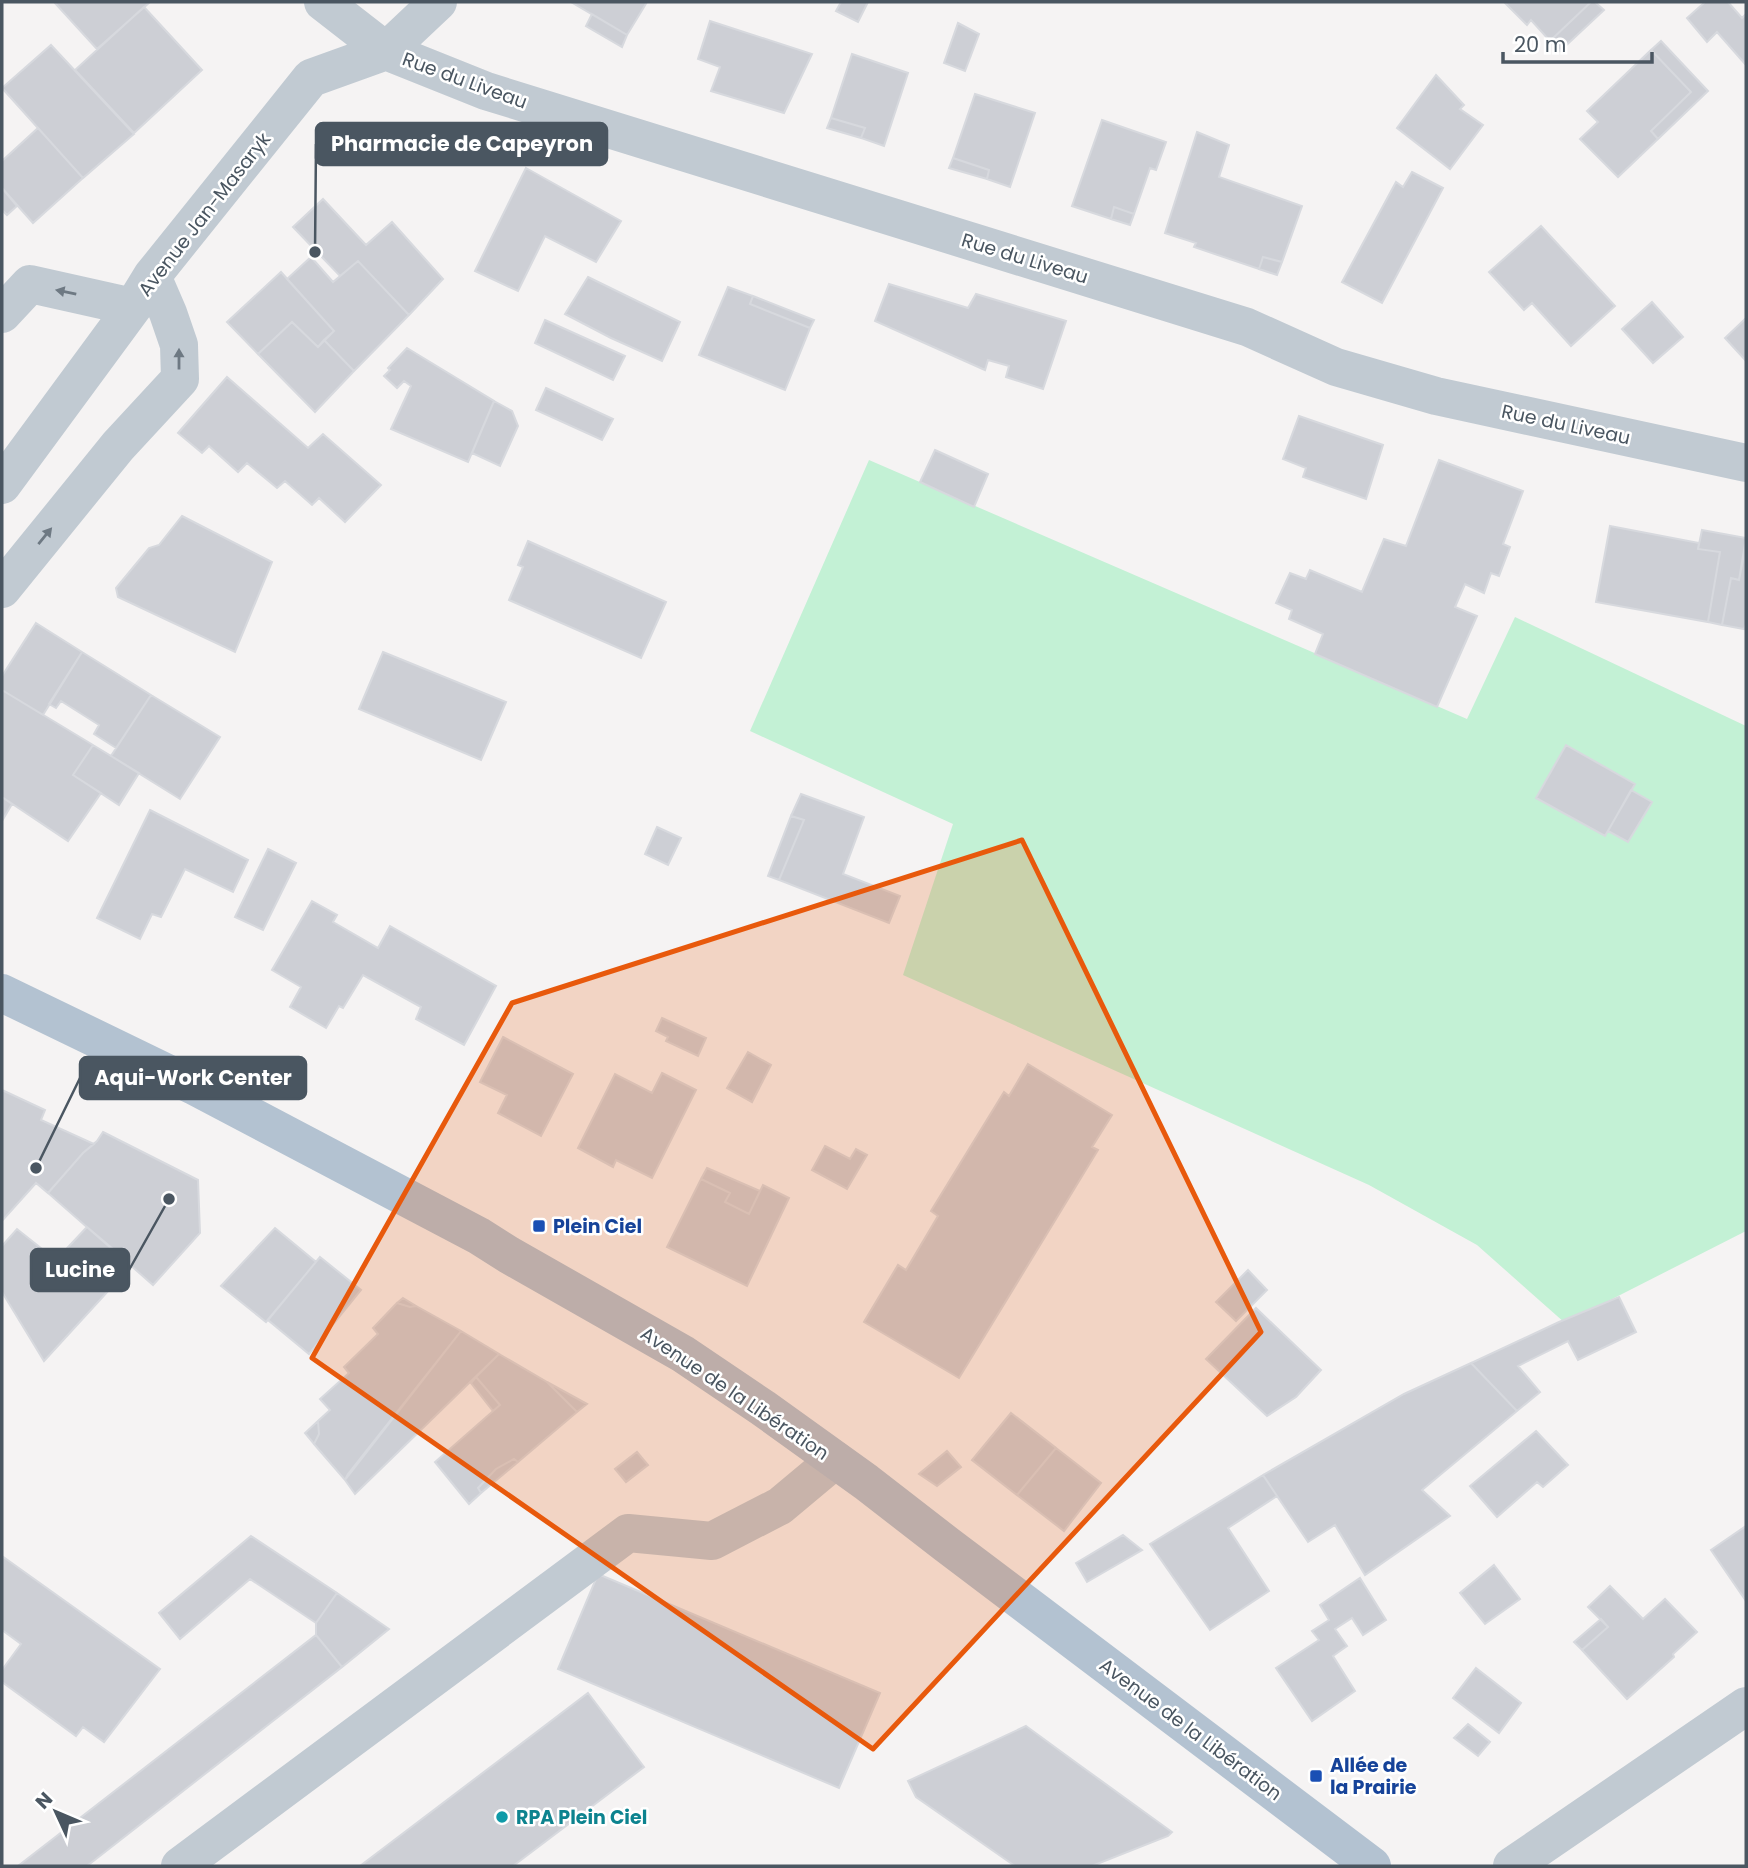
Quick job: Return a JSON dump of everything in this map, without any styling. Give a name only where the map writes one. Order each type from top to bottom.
[{"type":"main road","name":"Avenue de la Libération","points":[[2,993],[196,1087],[479,1236],[683,1354],[835,1460],[1372,1866]]},
{"type":"street","name":"Rue du Liveau","points":[[323,2],[387,51],[485,91],[1247,327],[1336,366],[1436,396],[1746,463]]},
{"type":"street","points":[[387,51],[438,2]]},
{"type":"street","name":"Avenue Jan-Masaryk","points":[[2,485],[142,292],[311,78],[387,51]]},
{"type":"street","points":[[2,314],[30,284],[142,292],[168,313],[179,345],[180,379],[118,446],[2,590]]},
{"type":"street","points":[[180,1866],[628,1533],[712,1541],[780,1506],[835,1460]]},
{"type":"street","points":[[1512,1866],[1746,1706]]},
{"type":"highlighted area","points":[[1022,840],[1261,1332],[873,1749],[312,1358],[512,1003]]},
{"type":"green space","points":[[869,460],[1467,719],[1515,617],[1746,726],[1746,1231],[1565,1323],[1477,1245],[1369,1185],[903,975],[953,824],[750,731]]},
{"type":"building","points":[[54,2],[150,2],[97,49]]},
{"type":"building","points":[[571,2],[647,2],[627,35]]},
{"type":"building","points":[[841,2],[868,2],[858,22],[836,11]]},
{"type":"building","points":[[1591,2],[1550,41],[1531,20],[1527,25],[1505,3]]},
{"type":"building","points":[[1591,2],[1604,10],[1560,51],[1550,41]]},
{"type":"building","points":[[1705,2],[1728,2],[1742,18],[1746,14],[1746,65],[1717,32],[1707,42],[1687,18]]},
{"type":"building","points":[[144,7],[202,70],[134,133],[75,70]]},
{"type":"building","points":[[592,14],[627,35],[622,47],[586,26]]},
{"type":"building","points":[[710,21],[812,54],[784,113],[711,91],[720,67],[698,59]]},
{"type":"building","points":[[958,23],[979,34],[965,71],[944,63]]},
{"type":"building","points":[[1661,41],[1708,91],[1658,139],[1651,131],[1691,92],[1651,50]]},
{"type":"building","points":[[51,45],[134,134],[83,178],[2,88]]},
{"type":"building","points":[[1651,50],[1691,92],[1651,131],[1658,139],[1618,177],[1580,139],[1598,122],[1587,111]]},
{"type":"building","points":[[852,54],[908,73],[884,146],[861,138],[865,128],[831,118]]},
{"type":"building","points":[[1436,75],[1464,105],[1460,109],[1483,125],[1450,169],[1397,128]]},
{"type":"building","points":[[975,94],[1035,113],[1010,187],[987,179],[989,170],[953,158]]},
{"type":"building","points":[[831,118],[865,128],[861,138],[827,128]]},
{"type":"building","points":[[1102,120],[1166,142],[1156,170],[1150,168],[1134,214],[1114,207],[1111,219],[1072,206]]},
{"type":"building","points":[[38,128],[83,178],[33,223],[2,188],[2,161]]},
{"type":"building","points":[[1197,132],[1229,145],[1219,177],[1302,206],[1282,262],[1263,257],[1259,269],[1194,247],[1196,243],[1165,233]]},
{"type":"building","points":[[953,158],[989,170],[987,179],[949,168]]},
{"type":"building","points":[[526,168],[621,221],[596,262],[545,236],[518,291],[475,271]]},
{"type":"building","points":[[1412,172],[1443,188],[1382,303],[1342,282],[1396,182],[1403,187]]},
{"type":"building","points":[[2,188],[17,206],[7,215],[2,210]]},
{"type":"building","points":[[323,199],[366,245],[392,222],[443,279],[409,315],[358,261],[340,276],[293,227]]},
{"type":"building","points":[[1114,207],[1134,214],[1130,225],[1111,219]]},
{"type":"building","points":[[1541,226],[1615,306],[1571,346],[1532,303],[1524,310],[1489,272]]},
{"type":"building","points":[[311,257],[333,282],[358,261],[409,315],[354,371],[324,340],[334,331],[287,279]]},
{"type":"building","points":[[1263,257],[1282,262],[1277,275],[1259,269]]},
{"type":"building","points":[[281,272],[334,331],[318,347],[292,322],[258,354],[227,322]]},
{"type":"building","points":[[588,277],[680,322],[662,361],[565,314]]},
{"type":"building","points":[[889,284],[968,308],[976,294],[1066,321],[1043,389],[1006,377],[1009,366],[988,360],[985,370],[875,321]]},
{"type":"building","points":[[728,287],[753,296],[750,304],[810,328],[785,390],[699,355]]},
{"type":"building","points":[[753,296],[814,320],[810,328],[750,304]]},
{"type":"building","points":[[1652,302],[1683,337],[1653,363],[1622,329]]},
{"type":"building","points":[[1746,318],[1746,361],[1725,338]]},
{"type":"building","points":[[545,320],[625,356],[613,380],[535,343]]},
{"type":"building","points":[[292,322],[318,347],[324,340],[354,371],[315,412],[258,354]]},
{"type":"building","points":[[407,348],[494,401],[468,462],[391,429],[411,386],[404,381],[397,388],[384,376]]},
{"type":"building","points":[[227,377],[308,448],[323,434],[381,485],[345,522],[319,498],[312,505],[285,481],[277,488],[247,463],[238,472],[209,446],[202,453],[178,433]]},
{"type":"building","points":[[546,388],[613,419],[602,440],[536,410]]},
{"type":"building","points":[[494,401],[512,411],[518,426],[500,466],[472,453]]},
{"type":"building","points":[[1299,416],[1383,445],[1366,499],[1303,477],[1306,468],[1283,459]]},
{"type":"building","points":[[935,450],[988,474],[974,507],[920,482]]},
{"type":"building","points":[[1439,460],[1523,491],[1503,544],[1510,547],[1499,576],[1491,573],[1484,593],[1465,584],[1455,607],[1477,616],[1437,707],[1315,654],[1323,634],[1289,619],[1292,610],[1276,603],[1290,573],[1306,579],[1310,570],[1362,592],[1384,539],[1406,546]]},
{"type":"building","points":[[182,516],[272,562],[235,652],[118,597],[116,588],[149,548],[159,545]]},
{"type":"building","points":[[1610,526],[1699,543],[1698,549],[1720,552],[1708,622],[1596,602]]},
{"type":"building","points":[[1702,530],[1746,538],[1739,580],[1731,578],[1722,625],[1708,622],[1720,552],[1698,549]]},
{"type":"building","points":[[528,541],[666,602],[641,658],[509,600],[523,567],[518,565]]},
{"type":"building","points":[[1745,549],[1744,629],[1722,625],[1731,578],[1739,580]]},
{"type":"building","points":[[36,623],[82,652],[43,715],[2,690],[2,676]]},
{"type":"building","points":[[82,652],[151,695],[116,748],[94,734],[99,725],[61,701],[56,708],[49,704]]},
{"type":"building","points":[[383,652],[506,702],[481,760],[359,709]]},
{"type":"building","points":[[2,690],[93,745],[73,775],[101,793],[68,841],[2,797]]},
{"type":"building","points":[[151,695],[220,737],[180,799],[111,756]]},
{"type":"building","points":[[93,745],[139,773],[119,805],[73,775]]},
{"type":"building","points":[[1566,745],[1635,784],[1605,836],[1536,798]]},
{"type":"building","points":[[1631,790],[1652,802],[1628,842],[1608,831]]},
{"type":"building","points":[[801,794],[864,817],[843,874],[900,896],[889,923],[779,880],[804,820],[791,816]]},
{"type":"building","points":[[2,797],[12,804],[2,821]]},
{"type":"building","points":[[150,810],[248,860],[233,892],[185,869],[161,917],[152,914],[140,939],[97,918]]},
{"type":"building","points":[[791,816],[804,820],[779,880],[768,876]]},
{"type":"building","points":[[657,827],[681,838],[668,865],[645,854]]},
{"type":"building","points":[[268,849],[296,863],[263,930],[235,917]]},
{"type":"building","points":[[312,901],[337,915],[333,922],[378,948],[390,926],[496,986],[464,1045],[416,1019],[421,1007],[363,975],[343,1008],[339,1006],[326,1028],[290,1007],[301,987],[272,970]]},
{"type":"building","points":[[662,1018],[706,1038],[698,1056],[666,1041],[668,1037],[656,1031]]},
{"type":"building","points":[[503,1037],[573,1074],[541,1136],[498,1113],[507,1095],[480,1082]]},
{"type":"building","points":[[748,1052],[771,1065],[752,1102],[727,1088]]},
{"type":"building","points":[[1028,1064],[1112,1115],[1092,1147],[1098,1150],[959,1378],[864,1322],[898,1265],[906,1270],[938,1216],[931,1211],[1004,1092],[1009,1096]]},
{"type":"building","points":[[662,1073],[696,1090],[652,1178],[616,1160],[613,1167],[578,1148],[615,1074],[652,1093]]},
{"type":"building","points":[[2,1090],[45,1110],[41,1120],[94,1144],[48,1193],[36,1183],[2,1221]]},
{"type":"building","points":[[103,1132],[198,1180],[200,1233],[153,1285],[48,1193]]},
{"type":"building","points":[[825,1146],[850,1159],[856,1149],[867,1155],[847,1189],[812,1170]]},
{"type":"building","points":[[707,1168],[760,1191],[749,1214],[725,1202],[730,1193],[701,1179]]},
{"type":"building","points":[[701,1179],[730,1193],[725,1202],[749,1214],[763,1185],[789,1198],[747,1286],[667,1247]]},
{"type":"building","points":[[87,1227],[132,1265],[44,1361],[2,1292],[2,1246],[17,1229],[56,1260]]},
{"type":"building","points":[[275,1228],[316,1262],[266,1322],[221,1286]]},
{"type":"building","points":[[320,1257],[361,1290],[309,1354],[268,1320]]},
{"type":"building","points":[[1248,1270],[1267,1290],[1236,1321],[1216,1302]]},
{"type":"building","points":[[1619,1297],[1636,1332],[1578,1360],[1568,1341],[1518,1366],[1540,1392],[1517,1411],[1471,1363],[1559,1322]]},
{"type":"building","points":[[403,1298],[416,1306],[397,1303]]},
{"type":"building","points":[[397,1303],[416,1306],[461,1331],[345,1480],[314,1444],[319,1434],[318,1421],[330,1410],[320,1399],[349,1373],[344,1367],[378,1334],[373,1328]]},
{"type":"building","points":[[1256,1308],[1321,1370],[1296,1397],[1267,1416],[1206,1359]]},
{"type":"building","points":[[461,1331],[499,1354],[355,1494],[345,1480],[348,1474]]},
{"type":"building","points":[[499,1354],[547,1382],[577,1412],[518,1462],[514,1459],[496,1469],[478,1488],[481,1493],[469,1504],[435,1462],[500,1405],[476,1377]]},
{"type":"building","points":[[1471,1363],[1517,1411],[1422,1490],[1450,1516],[1365,1575],[1335,1525],[1308,1542],[1263,1475],[1404,1394]]},
{"type":"building","points":[[476,1377],[500,1405],[493,1411],[471,1383]]},
{"type":"building","points":[[547,1382],[587,1404],[577,1412]]},
{"type":"building","points":[[1011,1413],[1056,1448],[1017,1495],[972,1460]]},
{"type":"building","points":[[318,1421],[319,1434],[314,1444],[305,1433]]},
{"type":"building","points":[[1536,1431],[1568,1465],[1543,1487],[1537,1482],[1497,1517],[1470,1486]]},
{"type":"building","points":[[1056,1448],[1101,1483],[1064,1531],[1017,1495]]},
{"type":"building","points":[[947,1451],[961,1467],[937,1486],[919,1474]]},
{"type":"building","points":[[637,1452],[648,1465],[626,1482],[615,1469]]},
{"type":"building","points":[[514,1459],[518,1462],[481,1493],[478,1488],[496,1469]]},
{"type":"building","points":[[1263,1475],[1277,1496],[1228,1528],[1269,1591],[1210,1630],[1150,1544]]},
{"type":"building","points":[[1746,1526],[1746,1601],[1711,1550]]},
{"type":"building","points":[[1123,1535],[1142,1550],[1087,1582],[1076,1563]]},
{"type":"building","points":[[251,1536],[337,1593],[316,1623],[250,1579],[180,1639],[159,1613]]},
{"type":"building","points":[[2,1556],[160,1669],[104,1742],[83,1727],[76,1736],[2,1682],[2,1670],[21,1644],[2,1630]]},
{"type":"building","points":[[1494,1565],[1520,1599],[1485,1624],[1460,1593]]},
{"type":"building","points":[[598,1574],[880,1693],[839,1788],[558,1669]]},
{"type":"building","points":[[1360,1578],[1386,1620],[1363,1635],[1352,1618],[1335,1629],[1347,1646],[1333,1656],[1355,1691],[1312,1721],[1276,1668],[1319,1640],[1312,1631],[1329,1620],[1320,1605]]},
{"type":"building","points":[[1610,1586],[1643,1619],[1665,1599],[1697,1632],[1673,1654],[1674,1657],[1627,1699],[1582,1650],[1608,1627],[1588,1607]]},
{"type":"building","points":[[337,1593],[389,1629],[342,1667],[316,1635],[316,1623]]},
{"type":"building","points":[[1601,1619],[1608,1627],[1582,1650],[1574,1642]]},
{"type":"building","points":[[316,1635],[342,1667],[87,1866],[18,1866]]},
{"type":"building","points":[[1476,1668],[1521,1703],[1499,1733],[1453,1698]]},
{"type":"building","name":"RPA Plein Ciel","points":[[588,1693],[644,1767],[513,1866],[360,1866]]},
{"type":"building","points":[[1468,1724],[1490,1742],[1478,1756],[1454,1738]]},
{"type":"building","points":[[1026,1726],[1172,1832],[1168,1836],[1092,1866],[1015,1866],[916,1797],[908,1781]]},
{"type":"place","name":"Pharmacie de Capeyron","points":[[315,252]]},
{"type":"place","name":"Aqui-Work Center","points":[[36,1168]]},
{"type":"place","name":"Lucine","points":[[169,1199]]},
{"type":"place","name":"Plein Ciel","points":[[539,1226]]},
{"type":"place","name":"Allée de la Prairie","points":[[1316,1776]]},
{"type":"place","name":"RPA Plein Ciel","points":[[502,1817]]}]
